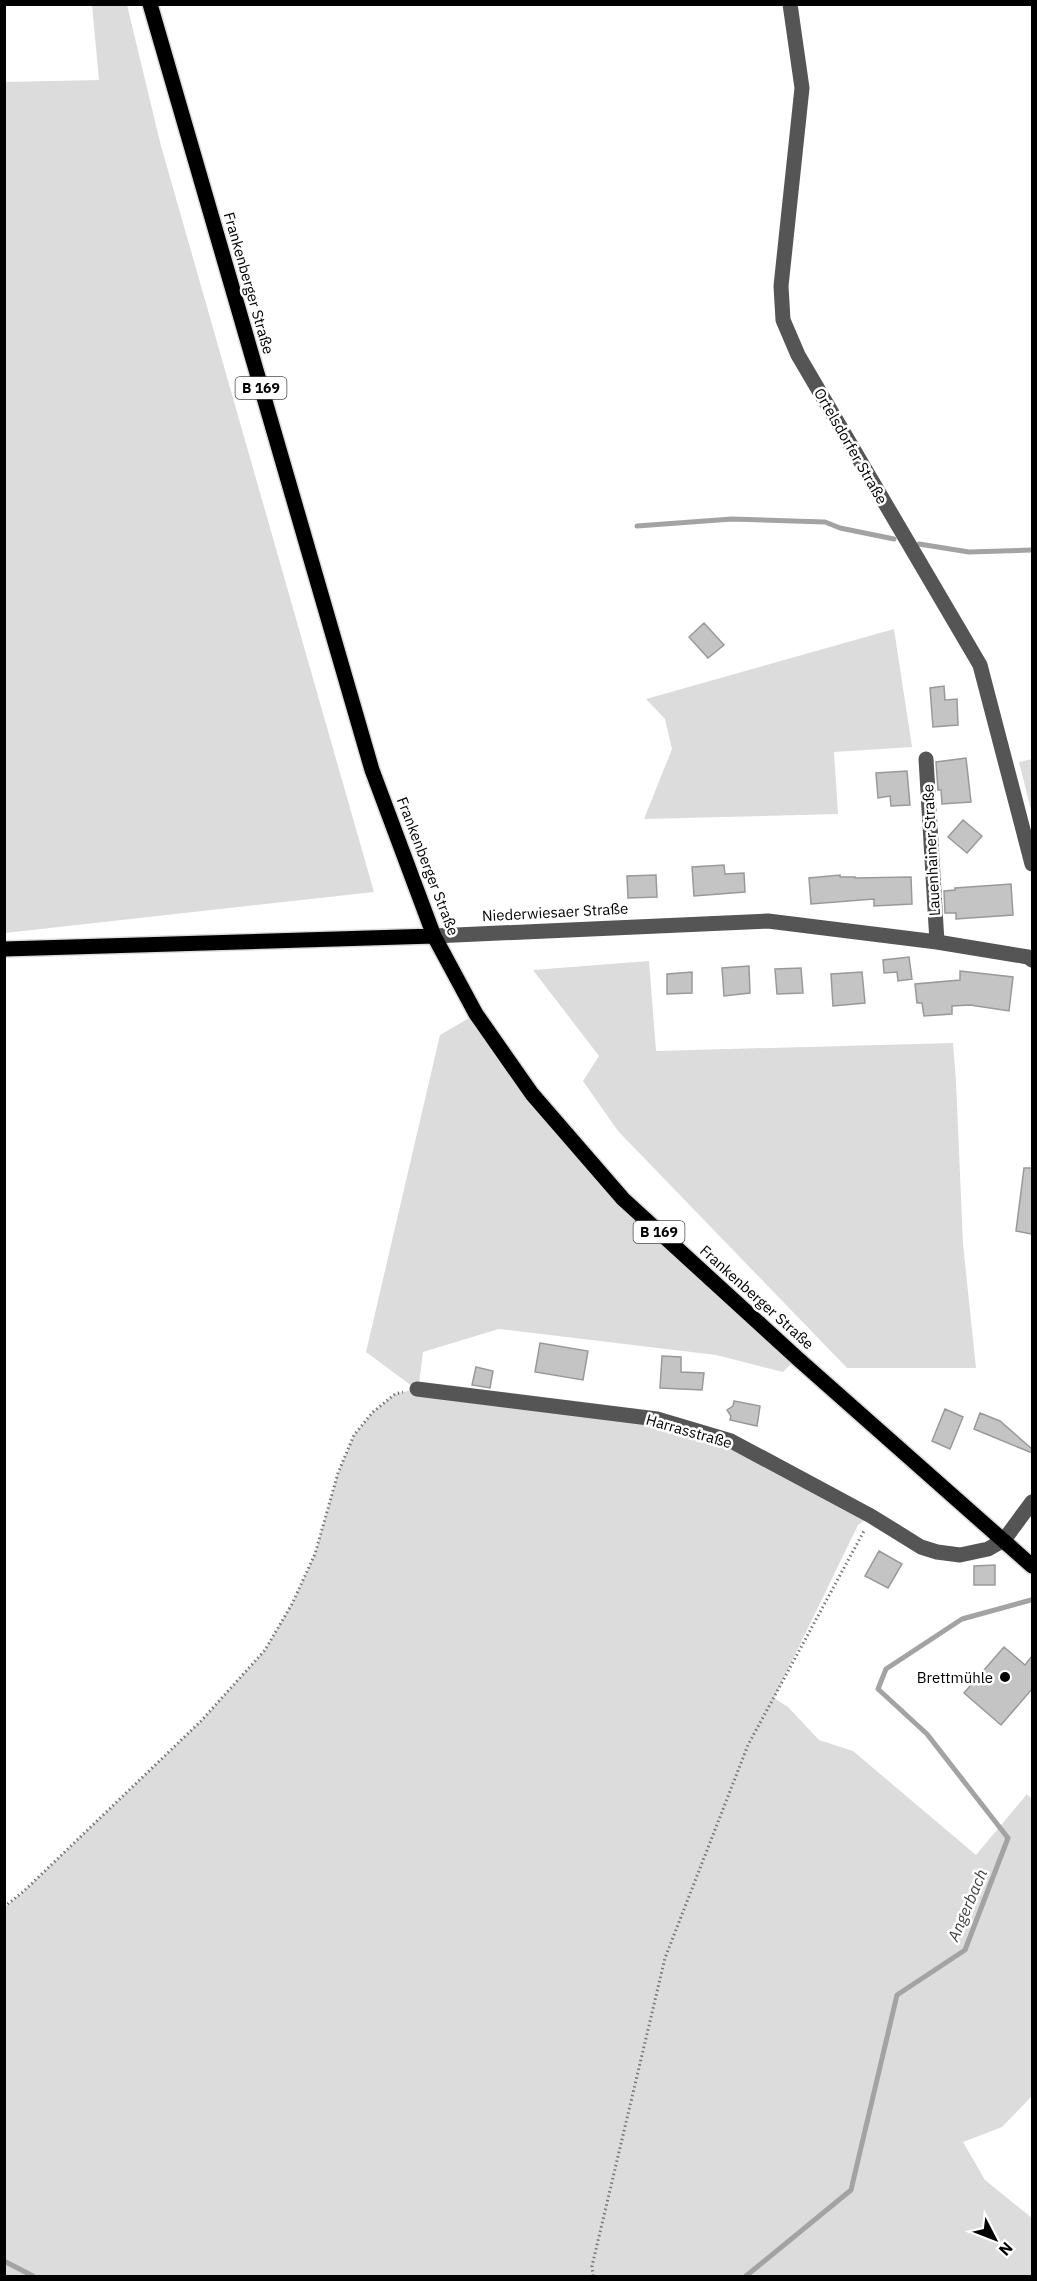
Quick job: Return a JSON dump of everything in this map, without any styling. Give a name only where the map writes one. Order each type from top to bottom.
[{"type":"main road","name":"Frankenberger Straße","points":[[150,4],[372,770],[434,936],[476,1014],[532,1094],[623,1199],[1032,1566]]},
{"type":"main road","name":"Niederwiesaer Straße","points":[[4,949],[434,936]]},
{"type":"street","name":"Ortelsdorfer Straße","points":[[790,4],[801,88],[781,286],[783,320],[798,355],[980,665],[1032,864]]},
{"type":"street","name":"Lauenhainer Straße","points":[[926,759],[937,942]]},
{"type":"street","name":"Niederwiesaer Straße","points":[[434,936],[768,921],[937,942],[1019,955],[1032,960]]},
{"type":"street","name":"Harrasstraße","points":[[417,1389],[657,1419],[731,1441],[872,1516],[921,1547],[960,1555],[988,1549],[1004,1540]]},
{"type":"street","points":[[1004,1540],[1032,1502]]},
{"type":"path","points":[[4,1907],[24,1891],[201,1721],[265,1650],[292,1604],[315,1554],[338,1473],[354,1435],[373,1412],[395,1394],[417,1389]]},
{"type":"path","points":[[593,2277],[592,2266],[665,1958],[748,1745],[872,1516]]},
{"type":"shaded area","points":[[92,5],[127,5],[161,146],[374,892],[5,933],[5,82],[99,80]]},
{"type":"shaded area","points":[[894,629],[912,747],[834,752],[838,814],[644,819],[672,749],[665,719],[646,699]]},
{"type":"shaded area","points":[[1032,759],[1032,814],[1019,762]]},
{"type":"shaded area","points":[[649,961],[656,1051],[953,1043],[963,1244],[976,1368],[847,1368],[618,1131],[583,1081],[599,1056],[533,970]]},
{"type":"shaded area","points":[[476,1014],[623,1199],[797,1358],[783,1372],[716,1355],[499,1329],[423,1352],[419,1384],[657,1419],[731,1441],[871,1516],[858,1525],[774,1698],[788,1707],[819,1740],[853,1751],[976,1855],[1027,1794],[1032,1799],[1032,2096],[1002,2127],[963,2142],[985,2180],[1032,2218],[1032,2276],[5,2276],[5,1907],[201,1721],[265,1650],[292,1604],[315,1554],[338,1473],[354,1435],[373,1412],[395,1394],[416,1389],[366,1352],[440,1035]]},
{"type":"building","points":[[704,623],[724,645],[708,658],[689,637]]},
{"type":"building","points":[[944,686],[945,700],[957,699],[958,725],[933,727],[930,688]]},
{"type":"building","points":[[966,758],[971,802],[942,804],[941,790],[938,790],[936,762]]},
{"type":"building","points":[[907,771],[910,805],[891,806],[890,796],[878,798],[876,773]]},
{"type":"building","points":[[963,820],[982,836],[967,853],[948,837]]},
{"type":"building","points":[[724,865],[725,874],[744,873],[745,892],[694,896],[692,867]]},
{"type":"building","points":[[656,875],[657,897],[628,898],[627,876]]},
{"type":"building","points":[[840,875],[840,877],[855,878],[911,877],[912,904],[874,906],[874,899],[811,904],[809,878]]},
{"type":"building","points":[[1011,884],[1013,915],[956,919],[956,913],[945,913],[944,891],[955,890],[955,888]]},
{"type":"building","points":[[909,957],[912,979],[898,981],[897,972],[884,973],[883,960]]},
{"type":"building","points":[[749,966],[750,993],[724,996],[722,968]]},
{"type":"building","points":[[801,968],[803,993],[777,994],[775,969]]},
{"type":"building","points":[[960,971],[1013,977],[1009,1011],[970,1005],[952,1006],[952,1014],[924,1016],[922,1003],[917,1003],[915,984],[960,980]]},
{"type":"building","points":[[692,972],[692,993],[667,994],[667,974]]},
{"type":"building","points":[[862,972],[865,1003],[833,1006],[831,974]]},
{"type":"building","points":[[1024,1168],[1032,1168],[1032,1234],[1016,1231]]},
{"type":"building","points":[[540,1343],[588,1351],[583,1380],[535,1372]]},
{"type":"building","points":[[662,1356],[681,1357],[681,1372],[704,1373],[702,1390],[660,1388]]},
{"type":"building","points":[[476,1367],[493,1371],[490,1388],[472,1385]]},
{"type":"building","points":[[734,1401],[760,1406],[757,1426],[730,1420],[731,1416],[727,1410],[733,1406]]},
{"type":"building","points":[[945,1409],[963,1417],[950,1449],[932,1441]]},
{"type":"building","points":[[980,1413],[1000,1421],[1032,1449],[1032,1453],[974,1429]]},
{"type":"building","points":[[879,1551],[902,1564],[888,1588],[865,1576]]},
{"type":"building","points":[[995,1565],[995,1585],[974,1585],[974,1566]]},
{"type":"building","name":"Brettmühle","points":[[1004,1647],[1025,1665],[1032,1656],[1032,1689],[1001,1725],[964,1693]]},
{"type":"waterway","points":[[637,526],[732,519],[825,522],[840,528],[894,539]]},
{"type":"waterway","points":[[919,544],[969,552],[1032,550]]},
{"type":"waterway","name":"Angerbach","points":[[746,2276],[851,2190],[897,1995],[965,1950],[1008,1838],[927,1734],[878,1689],[886,1669],[962,1619],[1031,1600]]},
{"type":"waterway","points":[[4,2261],[33,2276]]},
{"type":"place","name":"Brettmühle","points":[[1005,1677]]}]
